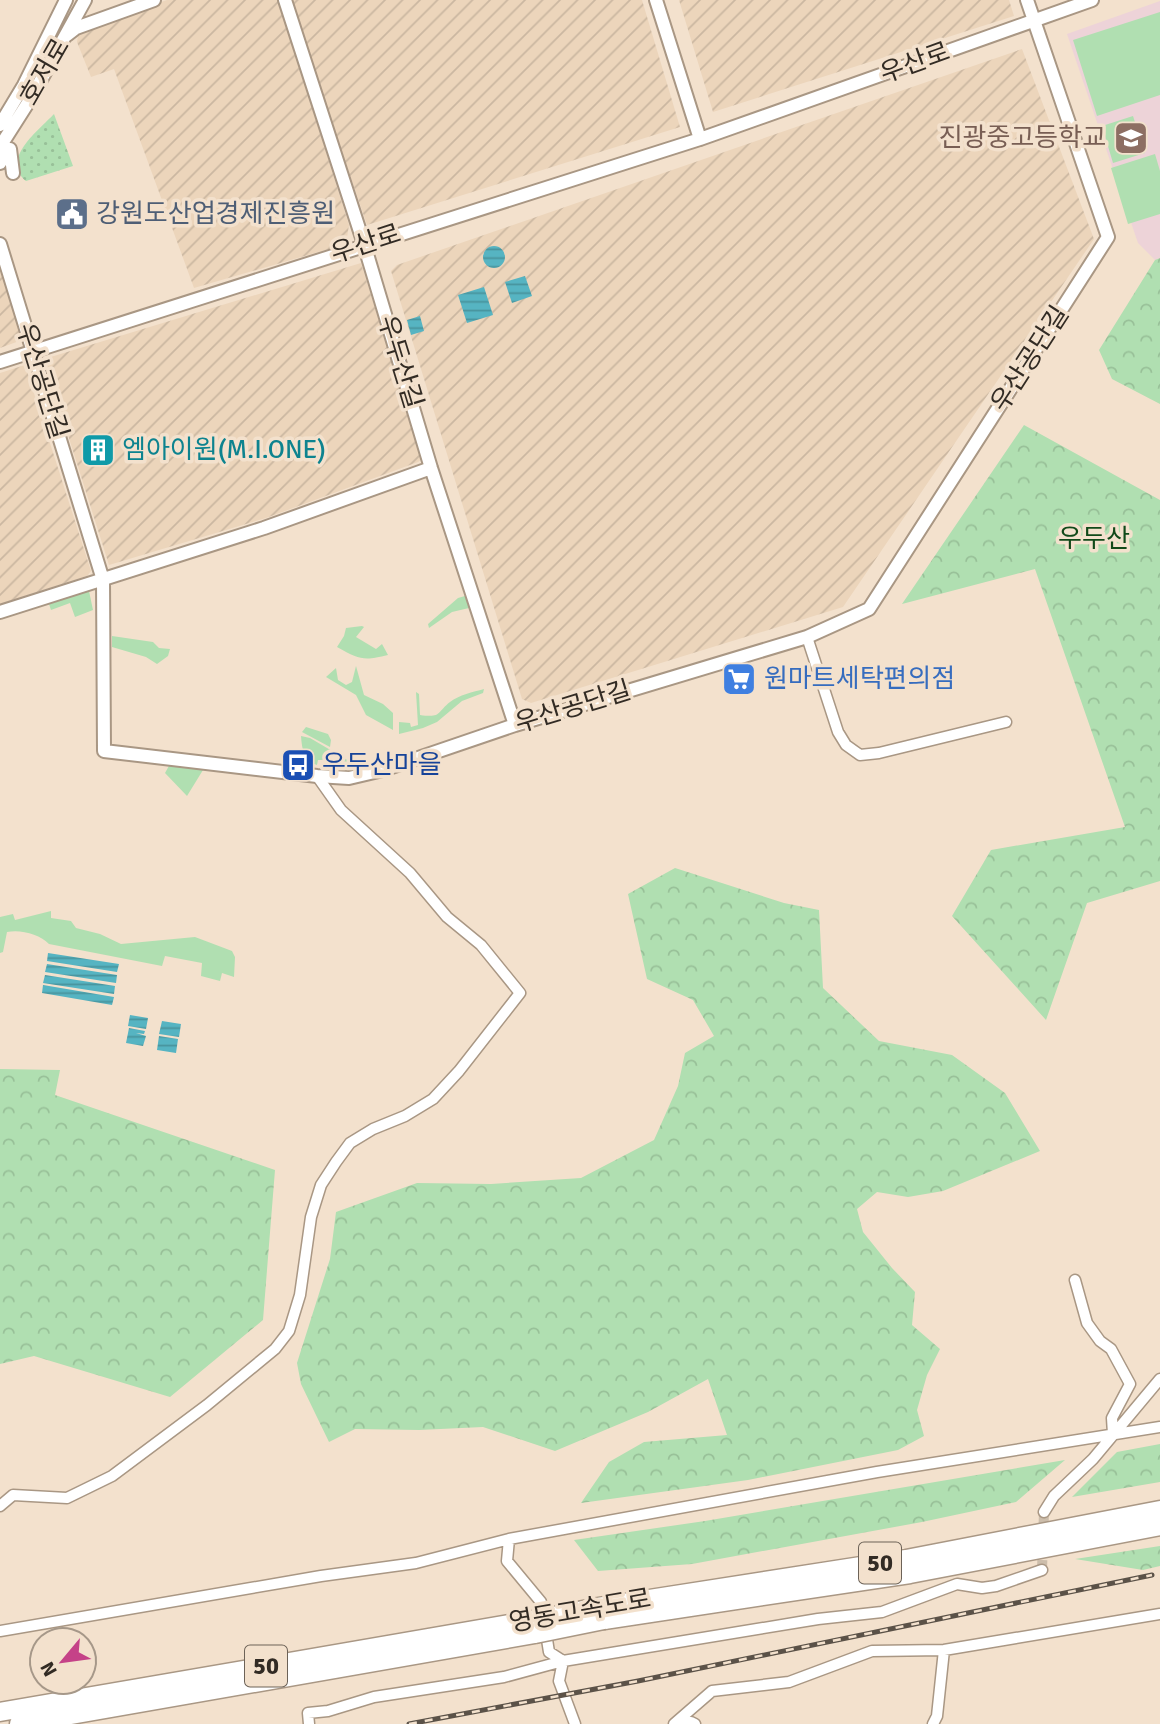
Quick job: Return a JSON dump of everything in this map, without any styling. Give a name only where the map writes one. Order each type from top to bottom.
[{"type":"highway","name":"영동고속도로","points":[[19,1724],[1160,1510]]},
{"type":"highway","name":"영동고속도로","points":[[601,1613],[910,1574],[1160,1526]]},
{"type":"highway","name":"영동고속도로","points":[[0,1712],[534,1627]]},
{"type":"street","name":"호저로","points":[[6,125],[31,98],[78,13],[88,0]]},
{"type":"street","points":[[88,0],[98,14],[108,15]]},
{"type":"street","points":[[65,36],[76,27],[154,0]]},
{"type":"street","name":"우두산길","points":[[285,0],[364,244],[431,468],[515,725]]},
{"type":"street","points":[[656,0],[700,139]]},
{"type":"street","name":"우산공단길","points":[[0,244],[103,580],[104,751],[317,776],[349,778],[376,772],[515,725],[807,637],[869,609],[1108,237],[1027,0]]},
{"type":"street","name":"우산로","points":[[0,362],[700,139],[1092,0]]},
{"type":"street","name":"호저로","points":[[2,150],[6,125],[65,2]]},
{"type":"street","points":[[65,2],[78,13]]},
{"type":"street","points":[[2,150],[13,173],[6,125]]},
{"type":"street","points":[[0,612],[266,528],[431,468]]},
{"type":"street","points":[[807,637],[838,732],[846,745],[860,755],[879,753],[1006,722]]},
{"type":"street","points":[[0,1506],[13,1495],[67,1498],[112,1476],[207,1405],[275,1349],[289,1331],[308,1250],[311,1217],[321,1185],[336,1162],[350,1143],[433,1099],[459,1071],[520,993],[481,945],[447,917],[410,873],[341,810],[317,776]]},
{"type":"street","points":[[1075,1280],[1087,1323],[1100,1341],[1111,1349],[1130,1384],[1112,1418],[1113,1434]]},
{"type":"street","points":[[1044,1512],[1054,1496],[1093,1459],[1160,1379]]},
{"type":"street","points":[[0,1631],[321,1576],[416,1563],[509,1539],[877,1472],[1160,1427]]},
{"type":"street","points":[[509,1539],[507,1560],[541,1602],[549,1652],[563,1661]]},
{"type":"street","points":[[309,1724],[308,1713],[328,1711],[374,1697],[504,1677],[563,1661],[818,1619],[882,1612],[957,1584],[982,1588],[996,1586],[1042,1570]]},
{"type":"street","points":[[672,1724],[712,1691],[789,1682],[872,1651],[944,1650],[1160,1614]]},
{"type":"street","points":[[935,1720],[944,1650]]},
{"type":"street","points":[[563,1661],[559,1681],[575,1724]]},
{"type":"street","points":[[672,1724],[695,1724]]},
{"type":"shaded area","points":[[167,0],[278,0],[349,225],[346,244],[194,288],[114,69],[91,77],[77,42],[79,29]]},
{"type":"shaded area","points":[[290,0],[642,0],[680,127],[367,225]]},
{"type":"shaded area","points":[[679,0],[1009,0],[1014,16],[713,112]]},
{"type":"shaded area","name":"진광중고등학교","points":[[1160,1],[1160,258],[1155,260],[1138,243],[1067,34]]},
{"type":"shaded area","points":[[1022,49],[1094,239],[843,607],[531,703],[522,699],[391,271],[397,265]]},
{"type":"shaded area","points":[[361,263],[422,459],[266,518],[109,565],[44,359]]},
{"type":"shaded area","points":[[0,267],[22,340],[0,348]]},
{"type":"shaded area","points":[[25,365],[91,571],[87,576],[0,604],[0,373]]},
{"type":"green space","points":[[1160,12],[1160,95],[1097,116],[1073,40]]},
{"type":"green space","points":[[54,114],[73,166],[26,181],[19,172],[19,154]]},
{"type":"green space","points":[[1133,116],[1145,153],[1113,163],[1102,126]]},
{"type":"green space","points":[[1155,154],[1160,171],[1160,214],[1128,224],[1111,168]]},
{"type":"green space","points":[[1160,258],[1160,404],[1112,379],[1099,350],[1155,260]]},
{"type":"green space","name":"우두산","points":[[1024,425],[1160,500],[1160,881],[1087,903],[1046,1020],[952,916],[991,850],[1125,827],[1035,569],[902,604]]},
{"type":"green space","points":[[89,591],[93,610],[75,617],[70,603],[51,610],[49,604]]},
{"type":"green space","points":[[465,596],[469,608],[452,612],[429,628],[428,624],[458,598]]},
{"type":"green space","points":[[364,627],[356,637],[376,649],[382,644],[388,655],[362,658],[337,647],[346,628]]},
{"type":"green space","points":[[112,636],[153,642],[159,648],[170,649],[168,656],[157,664],[146,657],[112,647]]},
{"type":"green space","points":[[356,666],[364,695],[383,704],[393,713],[393,730],[366,715],[356,695],[326,677],[336,668],[338,680],[346,685],[352,682]]},
{"type":"green space","points":[[484,689],[483,693],[462,701],[437,722],[399,734],[399,722],[410,723],[411,727],[418,725],[416,692],[419,694],[420,715],[432,716],[458,697]]},
{"type":"green space","points":[[306,727],[328,734],[330,747],[302,732]]},
{"type":"green space","points":[[301,736],[310,738],[356,765],[345,766],[343,760],[318,760],[317,765],[312,763],[304,753]]},
{"type":"green space","points":[[170,764],[203,770],[187,796],[165,773]]},
{"type":"green space","points":[[675,868],[784,903],[819,910],[823,988],[879,1041],[952,1055],[1005,1093],[1040,1151],[943,1191],[908,1197],[877,1192],[857,1209],[863,1232],[915,1292],[912,1325],[940,1349],[927,1375],[917,1410],[924,1436],[898,1450],[748,1480],[581,1503],[609,1462],[644,1442],[727,1435],[708,1379],[648,1412],[555,1451],[483,1427],[355,1429],[329,1442],[301,1384],[297,1363],[330,1259],[336,1212],[417,1183],[491,1184],[581,1178],[654,1140],[678,1086],[685,1053],[714,1036],[693,1000],[647,979],[628,894]]},
{"type":"green space","points":[[51,911],[51,918],[71,921],[76,928],[100,934],[121,944],[195,937],[232,951],[235,957],[234,977],[222,973],[220,981],[201,976],[202,963],[165,956],[162,966],[49,944],[35,935],[18,931],[7,932],[3,952],[0,953],[0,917],[13,914],[15,920]]},
{"type":"green space","points":[[0,1069],[60,1070],[55,1095],[275,1170],[263,1320],[170,1397],[34,1356],[0,1364]]},
{"type":"green space","points":[[1160,1444],[1160,1482],[1072,1497],[1117,1452]]},
{"type":"green space","points":[[1065,1460],[1016,1502],[692,1564],[598,1571],[574,1540],[705,1521]]},
{"type":"green space","points":[[1160,1546],[1160,1566],[1143,1570],[1075,1559]]},
{"type":"water","points":[[494,246],[504,253],[505,257],[498,267],[494,268],[484,261],[483,257],[490,247]]},
{"type":"water","points":[[525,276],[532,296],[512,303],[505,282]]},
{"type":"water","points":[[484,287],[493,315],[467,323],[458,295]]},
{"type":"water","points":[[420,316],[424,331],[411,335],[407,320]]},
{"type":"water","points":[[48,953],[119,964],[117,972],[47,961]]},
{"type":"water","points":[[47,964],[117,975],[116,983],[45,972]]},
{"type":"water","points":[[45,975],[115,986],[114,994],[43,983]]},
{"type":"water","points":[[43,985],[114,997],[112,1005],[42,993]]},
{"type":"water","points":[[130,1015],[148,1018],[146,1029],[128,1026]]},
{"type":"water","points":[[162,1021],[181,1024],[179,1037],[159,1034]]},
{"type":"water","points":[[129,1028],[145,1031],[144,1034],[136,1033],[146,1036],[143,1046],[126,1043]]},
{"type":"water","points":[[159,1036],[178,1039],[176,1053],[157,1050]]},
{"type":"tunnel","points":[[1042,1570],[1044,1512]]},
{"type":"railway","points":[[409,1724],[638,1681],[1152,1575]]},
{"type":"place","name":"진광중고등학교","points":[[1131,138]]},
{"type":"place","name":"강원도산업경제진흥원","points":[[72,214]]},
{"type":"place","name":"엠아이원(M.I.ONE)","points":[[98,450]]},
{"type":"place","name":"원마트세탁편의점","points":[[739,679]]},
{"type":"place","name":"우두산마을","points":[[298,765]]}]
